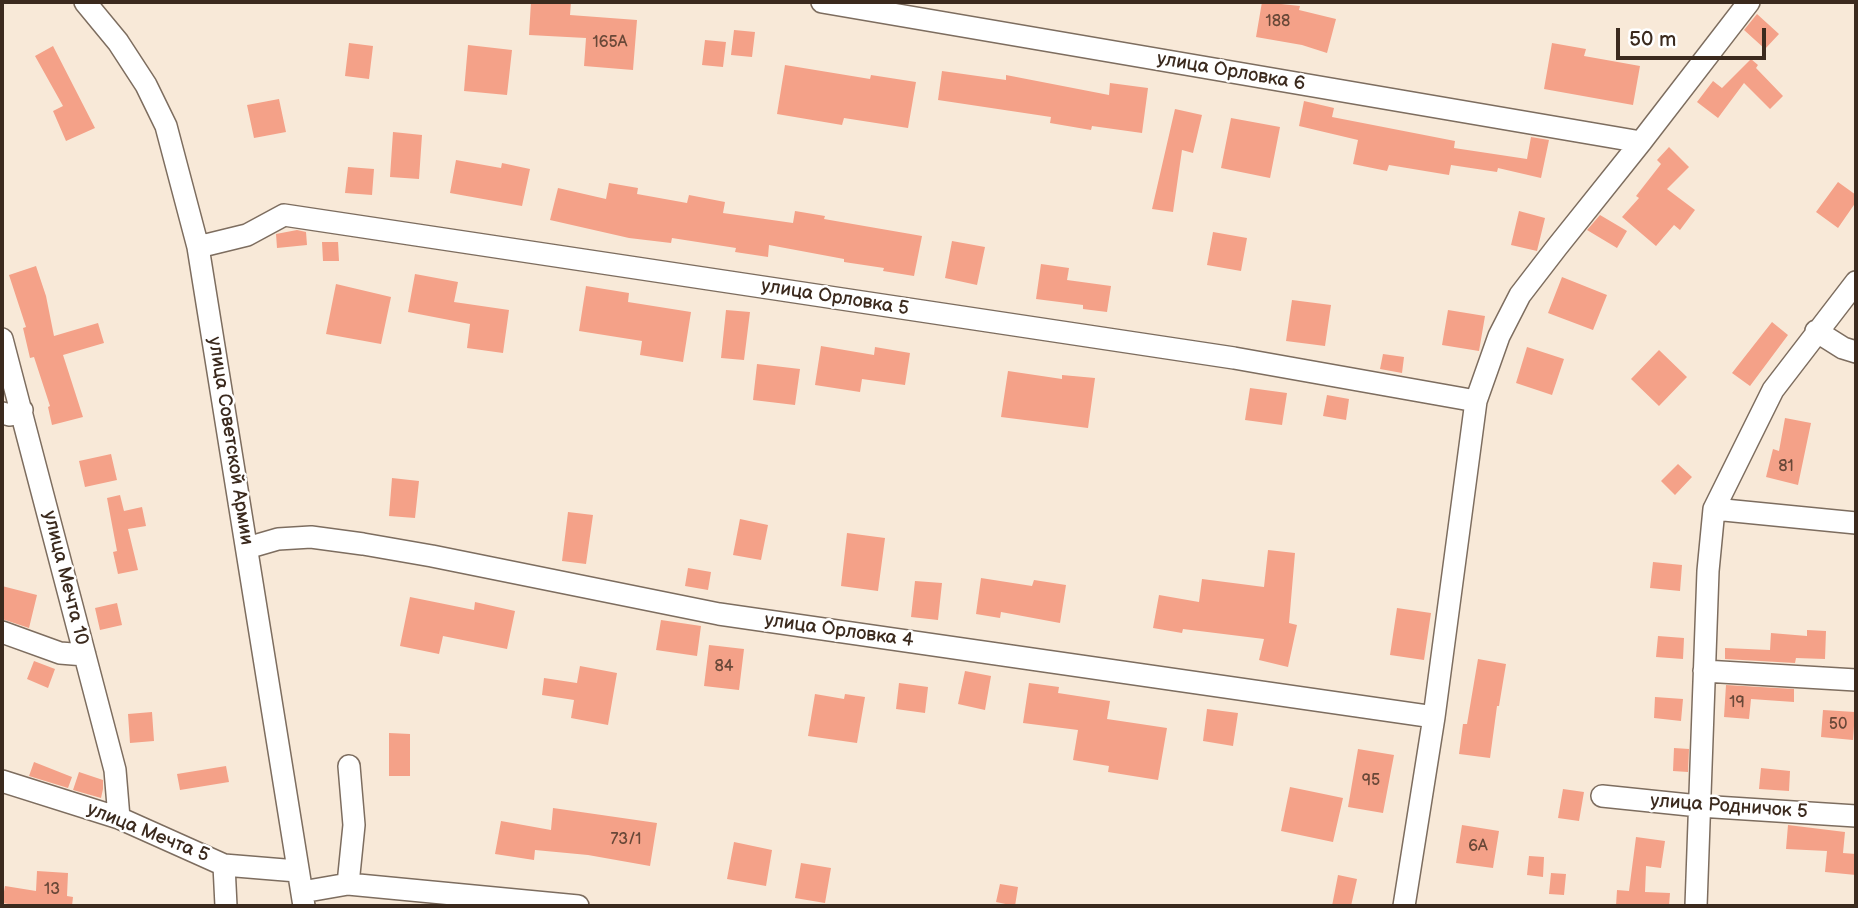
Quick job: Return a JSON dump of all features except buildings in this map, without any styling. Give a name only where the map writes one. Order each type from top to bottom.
[{"type":"street","name":"улица Советской Армии","points":[[85,2],[118,42],[146,85],[166,126],[198,247],[301,890]]},
{"type":"street","name":"улица Орловка 6","points":[[822,2],[1641,142]]},
{"type":"street","points":[[1404,906],[1434,717],[1476,401],[1499,336],[1520,295],[1749,2]]},
{"type":"street","name":"улица Орловка 5","points":[[198,247],[247,235],[284,215],[1234,358],[1476,401]]},
{"type":"street","points":[[1696,906],[1708,571],[1714,509],[1773,390],[1856,282]]},
{"type":"street","points":[[1816,331],[1843,348],[1856,352]]},
{"type":"street","name":"улица Мечта 10","points":[[2,339],[12,412],[85,655],[115,770],[119,818]]},
{"type":"street","points":[[1714,509],[1856,523]]},
{"type":"street","name":"улица Орловка 4","points":[[247,548],[278,540],[311,537],[363,544],[719,614],[1434,717]]},
{"type":"street","points":[[2,632],[60,653],[85,655]]},
{"type":"street","points":[[1704,671],[1856,680]]},
{"type":"street","points":[[348,884],[354,825],[349,766]]},
{"type":"street","name":"улица Мечта 5","points":[[2,781],[119,818],[224,864],[301,890],[348,884],[578,906]]},
{"type":"street","name":"улица Родничок 5","points":[[1602,796],[1856,817]]},
{"type":"street","points":[[224,864],[226,906]]}]
